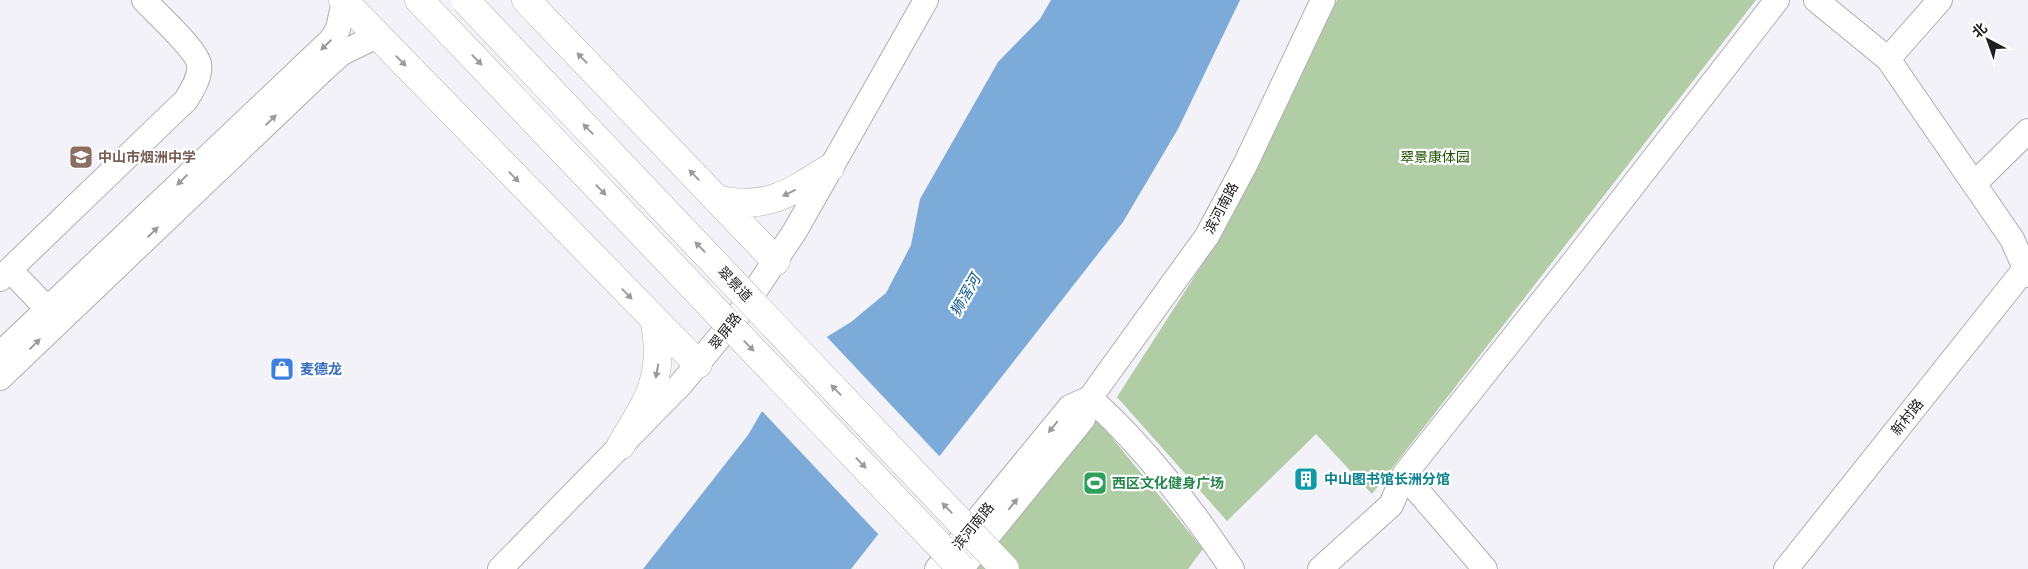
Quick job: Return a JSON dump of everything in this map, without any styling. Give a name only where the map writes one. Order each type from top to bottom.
[{"type":"main road","points":[[419,0],[962,569]]},
{"type":"main road","name":"翠景道","points":[[465,0],[1005,569]]},
{"type":"main road","points":[[526,0],[776,262]]},
{"type":"main road","points":[[344,1],[698,364]]},
{"type":"main road","points":[[717,199],[748,204],[778,198],[830,168]]},
{"type":"main road","points":[[621,445],[649,398],[656,380],[659,361],[655,322]]},
{"type":"street","points":[[53,315],[5,274],[186,100],[195,85],[199,65],[194,54],[144,0]]},
{"type":"street","name":"翠屏路","points":[[500,569],[698,364],[742,310],[776,262],[926,0]]},
{"type":"street","name":"滨河南路","points":[[962,569],[1083,419],[1090,398],[1207,236],[1245,164],[1323,0]]},
{"type":"street","points":[[1320,569],[1391,504],[1404,475],[1575,260],[1777,0]]},
{"type":"street","points":[[1816,0],[1888,59],[2012,239],[2027,270]]},
{"type":"street","points":[[1888,59],[1940,0]]},
{"type":"street","points":[[0,378],[53,315],[332,40],[338,29],[344,1]]},
{"type":"street","points":[[0,354],[53,315],[324,69],[348,49],[377,36]]},
{"type":"street","points":[[1974,184],[2028,131]]},
{"type":"street","name":"新村路","points":[[1786,569],[2027,270]]},
{"type":"street","points":[[1090,398],[1112,418],[1196,516],[1232,569]]},
{"type":"street","name":"滨河南路","points":[[937,569],[1070,407],[1090,398]]},
{"type":"street","points":[[1404,475],[1484,569]]},
{"type":"green space","name":"翠景康体园","points":[[1337,0],[1756,0],[1372,494],[1316,434],[1227,521],[1117,397],[1225,229]]},
{"type":"green space","name":"西区文化健身广场","points":[[1095,417],[1203,549],[1188,569],[971,569]]},
{"type":"water","name":"狮滘河","points":[[1051,0],[1240,0],[1178,129],[1123,222],[851,569],[643,569],[748,435],[794,357],[851,322],[886,293],[911,245],[920,199],[998,62],[1040,19]]},
{"type":"pier","points":[[825,335],[941,458],[880,536],[760,409],[792,355]]},
{"type":"place","name":"中山市烟洲中学","points":[[81,157]]},
{"type":"place","name":"麦德龙","points":[[282,369]]},
{"type":"place","name":"中山图书馆长洲分馆","points":[[1306,479]]},
{"type":"place","name":"西区文化健身广场","points":[[1095,483]]}]
